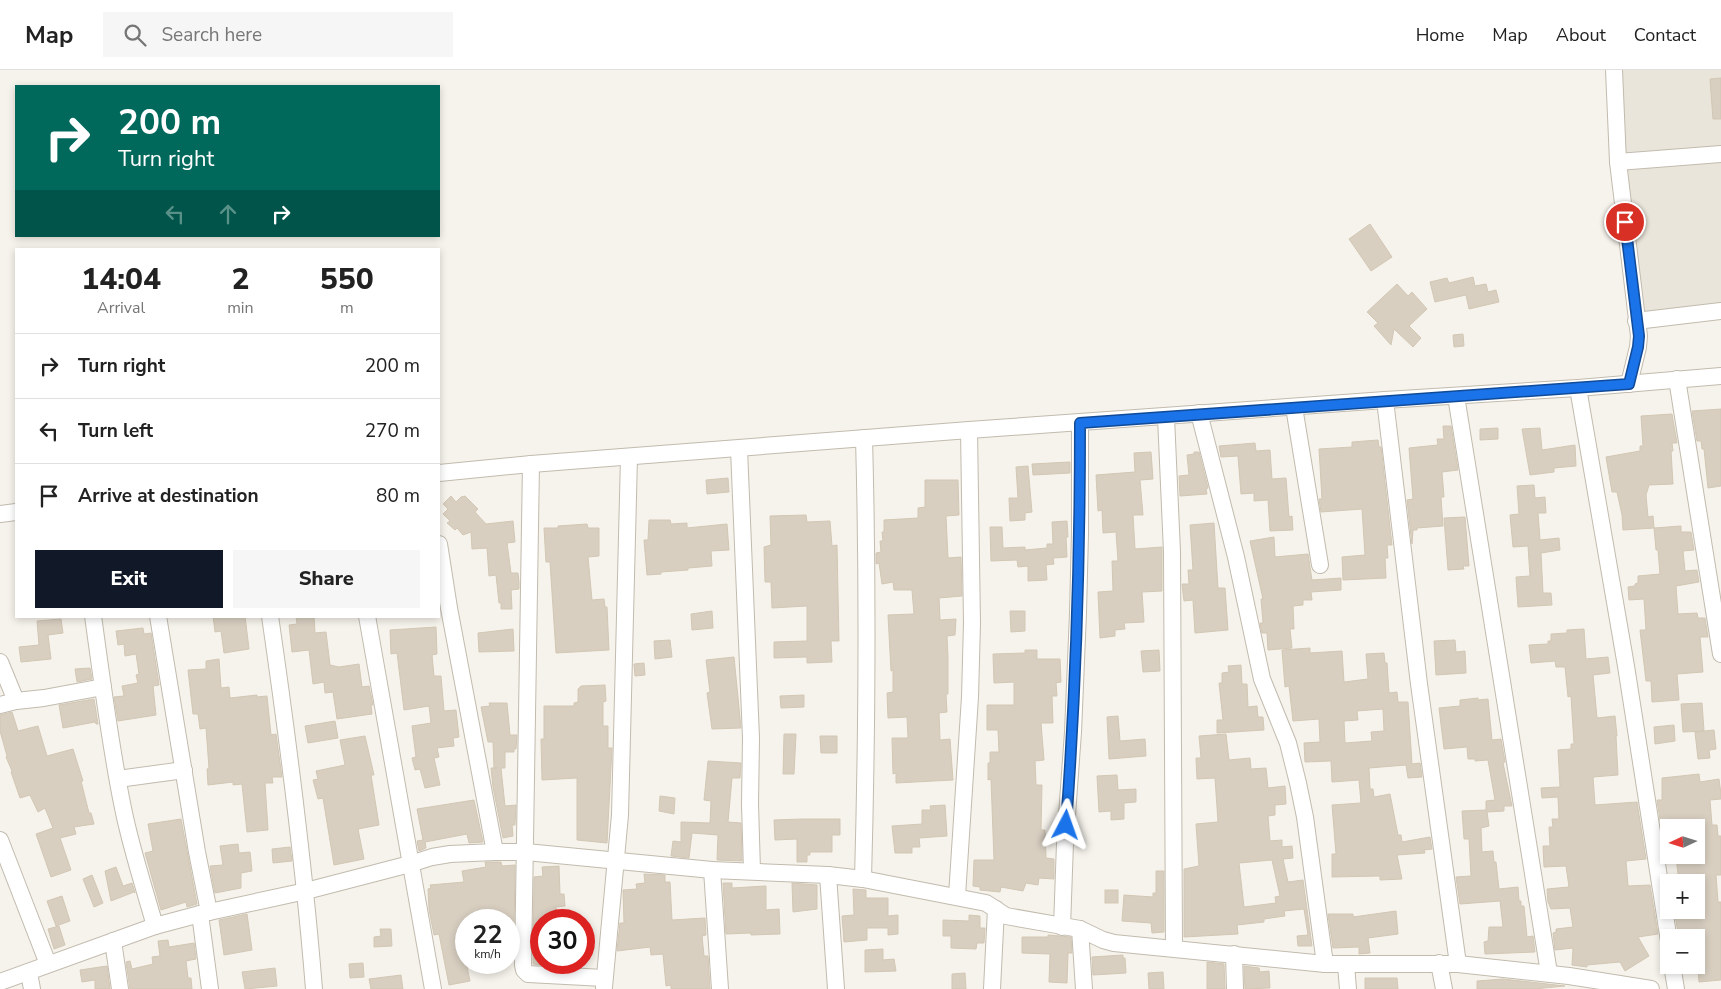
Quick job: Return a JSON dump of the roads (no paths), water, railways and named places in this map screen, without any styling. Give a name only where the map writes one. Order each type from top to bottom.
[{"type":"street","points":[[1614,70],[1618,162],[1638,347],[1629,384]]},
{"type":"street","points":[[1618,162],[1721,154]]},
{"type":"street","points":[[1636,321],[1721,311]]},
{"type":"street","points":[[440,473],[864,438],[1166,417],[1199,413],[1578,388],[1721,376]]},
{"type":"street","points":[[1677,379],[1721,654]]},
{"type":"street","points":[[1578,388],[1627,676],[1667,929]]},
{"type":"street","points":[[1456,396],[1549,973]]},
{"type":"street","points":[[1385,400],[1420,694],[1458,964]]},
{"type":"street","points":[[1294,407],[1320,565]]},
{"type":"street","points":[[1199,413],[1236,557],[1262,679],[1288,743],[1298,783],[1305,817],[1325,964]]},
{"type":"street","points":[[1166,417],[1172,561],[1174,948]]},
{"type":"street","points":[[1062,927],[1078,613],[1080,423]]},
{"type":"street","points":[[957,896],[970,698],[972,614],[970,430]]},
{"type":"street","points":[[863,879],[867,721],[867,576],[864,438]]},
{"type":"street","points":[[739,449],[750,711],[752,871]]},
{"type":"street","points":[[531,464],[524,970],[528,974],[552,982],[604,983],[620,815],[629,458]]},
{"type":"street","points":[[0,514],[15,512]]},
{"type":"street","points":[[440,550],[495,852]]},
{"type":"street","points":[[93,618],[118,778],[132,846],[155,926]]},
{"type":"street","points":[[158,618],[197,852],[210,989]]},
{"type":"street","points":[[270,618],[285,717],[306,892],[314,989]]},
{"type":"street","points":[[367,618],[433,989]]},
{"type":"street","points":[[0,662],[8,703],[103,687]]},
{"type":"street","points":[[118,778],[184,770]]},
{"type":"street","points":[[0,840],[48,964]]},
{"type":"street","points":[[0,982],[155,926],[204,913],[306,892],[432,857],[450,854],[526,852],[712,870],[828,875],[863,879],[986,903],[1006,916],[1080,929],[1114,943],[1325,964],[1458,964],[1549,973],[1570,982],[1651,989]]},
{"type":"street","points":[[712,870],[720,989]]},
{"type":"street","points":[[828,875],[836,989]]},
{"type":"street","points":[[992,989],[996,908]]},
{"type":"street","points":[[1080,929],[1084,989]]},
{"type":"street","points":[[113,941],[120,989]]},
{"type":"street","points":[[1234,954],[1235,989]]},
{"type":"street","points":[[1439,963],[1444,989]]},
{"type":"street","points":[[1346,964],[1348,989]]},
{"type":"street","points":[[29,973],[32,989]]},
{"type":"street","points":[[1674,974],[1676,989]]}]
